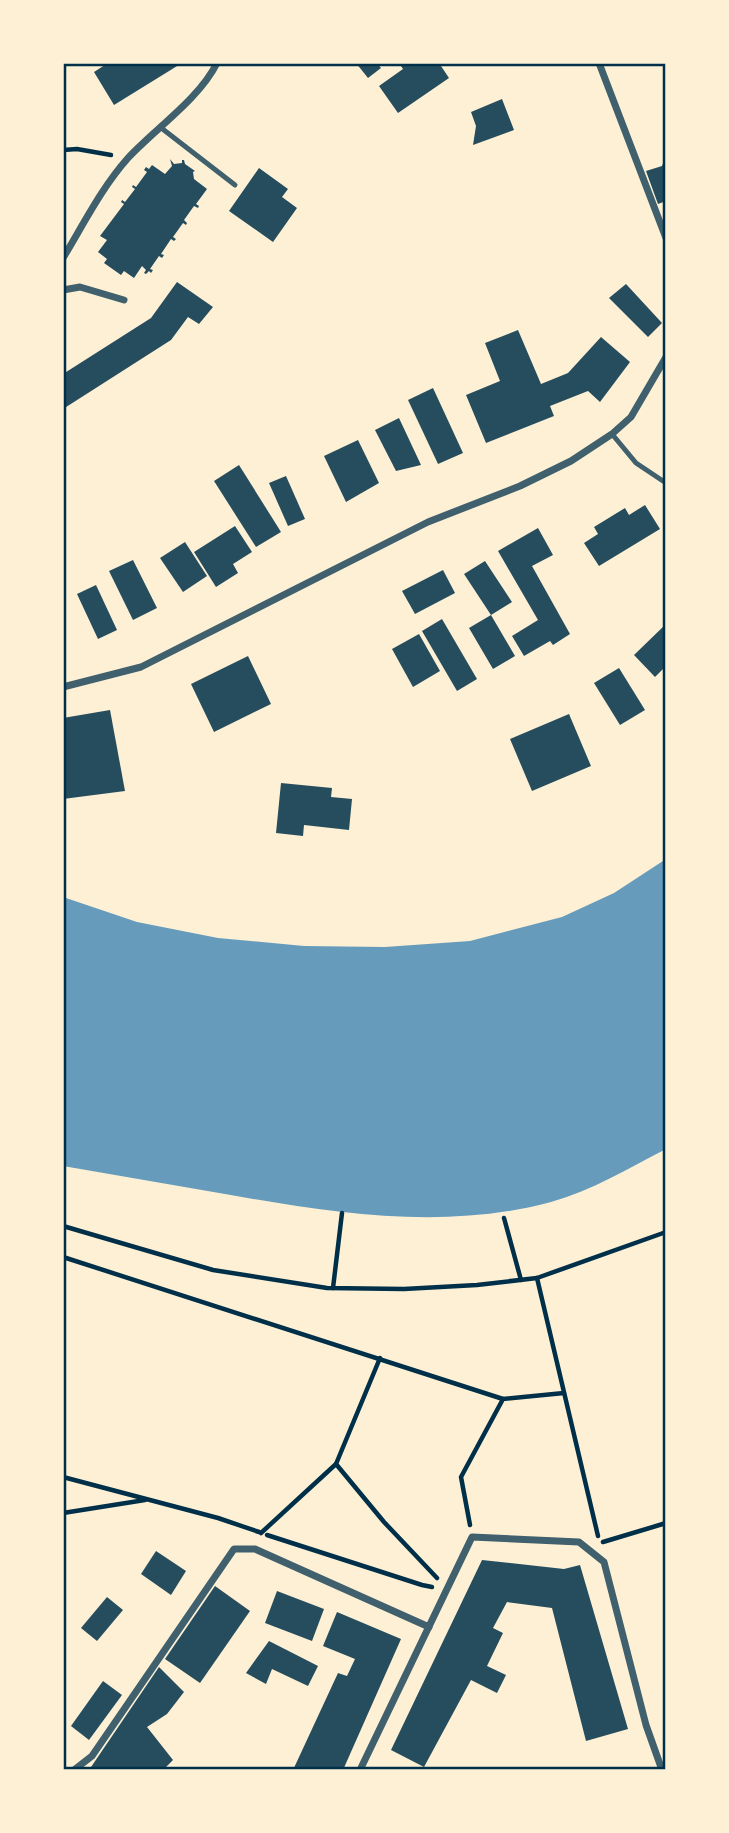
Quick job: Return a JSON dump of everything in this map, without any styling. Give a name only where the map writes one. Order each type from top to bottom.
[{"type":"street","points":[[63,258],[113,177],[128,158],[199,88],[217,63]]},
{"type":"street","points":[[598,63],[666,238]]},
{"type":"street","points":[[63,290],[80,287],[124,300]]},
{"type":"street","points":[[63,687],[141,667],[428,522],[520,486],[571,461],[631,417],[666,357]]},
{"type":"street","points":[[360,1770],[472,1537],[579,1542],[604,1562],[646,1725],[662,1770]]},
{"type":"street","points":[[74,1770],[92,1756],[234,1549],[255,1549],[429,1628]]},
{"type":"lane","points":[[160,127],[235,185]]},
{"type":"lane","points":[[611,434],[636,463],[666,483]]},
{"type":"path","points":[[63,150],[78,149],[128,158]]},
{"type":"path","points":[[333,1288],[342,1213]]},
{"type":"path","points":[[504,1218],[522,1280]]},
{"type":"path","points":[[63,1226],[213,1270],[333,1288],[404,1289],[537,1278],[666,1233]]},
{"type":"path","points":[[63,1257],[503,1399],[564,1393]]},
{"type":"path","points":[[537,1278],[604,1562]]},
{"type":"path","points":[[261,1533],[336,1464],[380,1358]]},
{"type":"path","points":[[472,1537],[461,1477],[503,1399]]},
{"type":"path","points":[[336,1464],[384,1522],[447,1589]]},
{"type":"path","points":[[63,1477],[218,1518],[422,1586]]},
{"type":"path","points":[[63,1513],[148,1500]]},
{"type":"path","points":[[599,1543],[666,1522]]},
{"type":"water","points":[[666,859],[666,1149],[610,1178],[551,1202],[511,1211],[429,1217],[347,1213],[63,1166],[63,897],[137,922],[218,938],[304,946],[385,947],[470,941],[562,917],[614,893]]},
{"type":"building","points":[[108,63],[182,63],[114,105],[94,72]]},
{"type":"building","points":[[356,63],[377,63],[381,68],[368,78]]},
{"type":"building","points":[[399,63],[439,63],[449,78],[398,113],[379,86],[403,69]]},
{"type":"building","points":[[502,99],[514,130],[473,145],[476,126],[471,112]]},
{"type":"building","points":[[666,155],[666,201],[658,204],[646,171],[662,166]]},
{"type":"building","points":[[170,159],[174,164],[184,160],[185,164],[195,171],[194,179],[207,189],[196,204],[198,208],[194,206],[184,220],[186,225],[183,223],[173,237],[176,239],[171,239],[161,254],[164,255],[162,258],[159,256],[150,269],[153,270],[151,273],[144,273],[146,270],[142,266],[134,278],[124,271],[121,275],[104,263],[107,259],[98,252],[107,240],[100,236],[124,204],[122,200],[125,202],[135,189],[133,185],[136,187],[147,172],[144,170],[146,167],[149,169],[152,165],[165,174],[172,166]]},
{"type":"building","points":[[259,168],[288,189],[282,197],[297,208],[273,242],[229,211]]},
{"type":"building","points":[[177,282],[213,307],[199,324],[188,317],[171,340],[63,409],[63,374],[151,318]]},
{"type":"building","points":[[626,284],[662,323],[648,337],[609,298]]},
{"type":"building","points":[[518,330],[541,384],[568,373],[601,337],[630,362],[600,402],[588,391],[550,406],[554,416],[486,443],[466,395],[500,381],[485,343]]},
{"type":"building","points":[[433,388],[463,453],[438,464],[408,400]]},
{"type":"building","points":[[399,418],[421,465],[396,471],[375,430]]},
{"type":"building","points":[[358,440],[379,483],[346,502],[324,456]]},
{"type":"building","points":[[239,465],[281,532],[256,547],[214,481]]},
{"type":"building","points":[[286,476],[305,519],[288,526],[269,483]]},
{"type":"building","points":[[645,505],[660,529],[599,566],[584,543],[598,534],[594,527],[625,508],[629,515]]},
{"type":"building","points":[[235,526],[252,552],[233,564],[238,573],[216,587],[194,552]]},
{"type":"building","points":[[538,528],[553,555],[532,566],[570,634],[553,645],[550,641],[524,656],[512,636],[538,620],[498,551]]},
{"type":"building","points":[[185,542],[207,576],[183,592],[160,558]]},
{"type":"building","points":[[133,560],[157,608],[133,620],[109,571]]},
{"type":"building","points":[[485,561],[512,602],[491,615],[464,574]]},
{"type":"building","points":[[443,570],[455,593],[415,614],[402,591]]},
{"type":"building","points":[[96,585],[117,630],[98,639],[77,594]]},
{"type":"building","points":[[491,615],[515,656],[493,669],[469,628]]},
{"type":"building","points":[[442,619],[477,679],[457,691],[422,631]]},
{"type":"building","points":[[666,624],[666,666],[655,677],[634,655]]},
{"type":"building","points":[[419,634],[440,671],[413,687],[392,649]]},
{"type":"building","points":[[248,656],[271,704],[214,732],[191,684]]},
{"type":"building","points":[[619,668],[645,710],[620,725],[594,683]]},
{"type":"building","points":[[110,710],[125,791],[63,799],[63,718]]},
{"type":"building","points":[[569,714],[591,766],[532,791],[510,739]]},
{"type":"building","points":[[281,783],[332,788],[331,797],[352,799],[349,830],[304,825],[303,836],[276,833]]},
{"type":"building","points":[[156,1551],[186,1571],[171,1595],[141,1574]]},
{"type":"building","points":[[482,1560],[564,1569],[580,1565],[628,1729],[586,1741],[552,1608],[507,1602],[493,1628],[503,1633],[487,1666],[506,1675],[497,1693],[471,1680],[424,1767],[391,1750]]},
{"type":"building","points":[[215,1586],[250,1611],[200,1683],[165,1659]]},
{"type":"building","points":[[277,1591],[324,1609],[312,1641],[265,1623]]},
{"type":"building","points":[[107,1597],[123,1610],[97,1641],[81,1628]]},
{"type":"building","points":[[337,1612],[401,1639],[343,1770],[293,1770],[338,1673],[347,1676],[355,1659],[323,1646]]},
{"type":"building","points":[[269,1641],[318,1666],[308,1686],[272,1669],[266,1684],[246,1673]]},
{"type":"building","points":[[159,1667],[184,1692],[167,1714],[147,1727],[173,1760],[163,1770],[89,1770]]},
{"type":"building","points":[[103,1681],[122,1695],[89,1740],[71,1726]]}]
